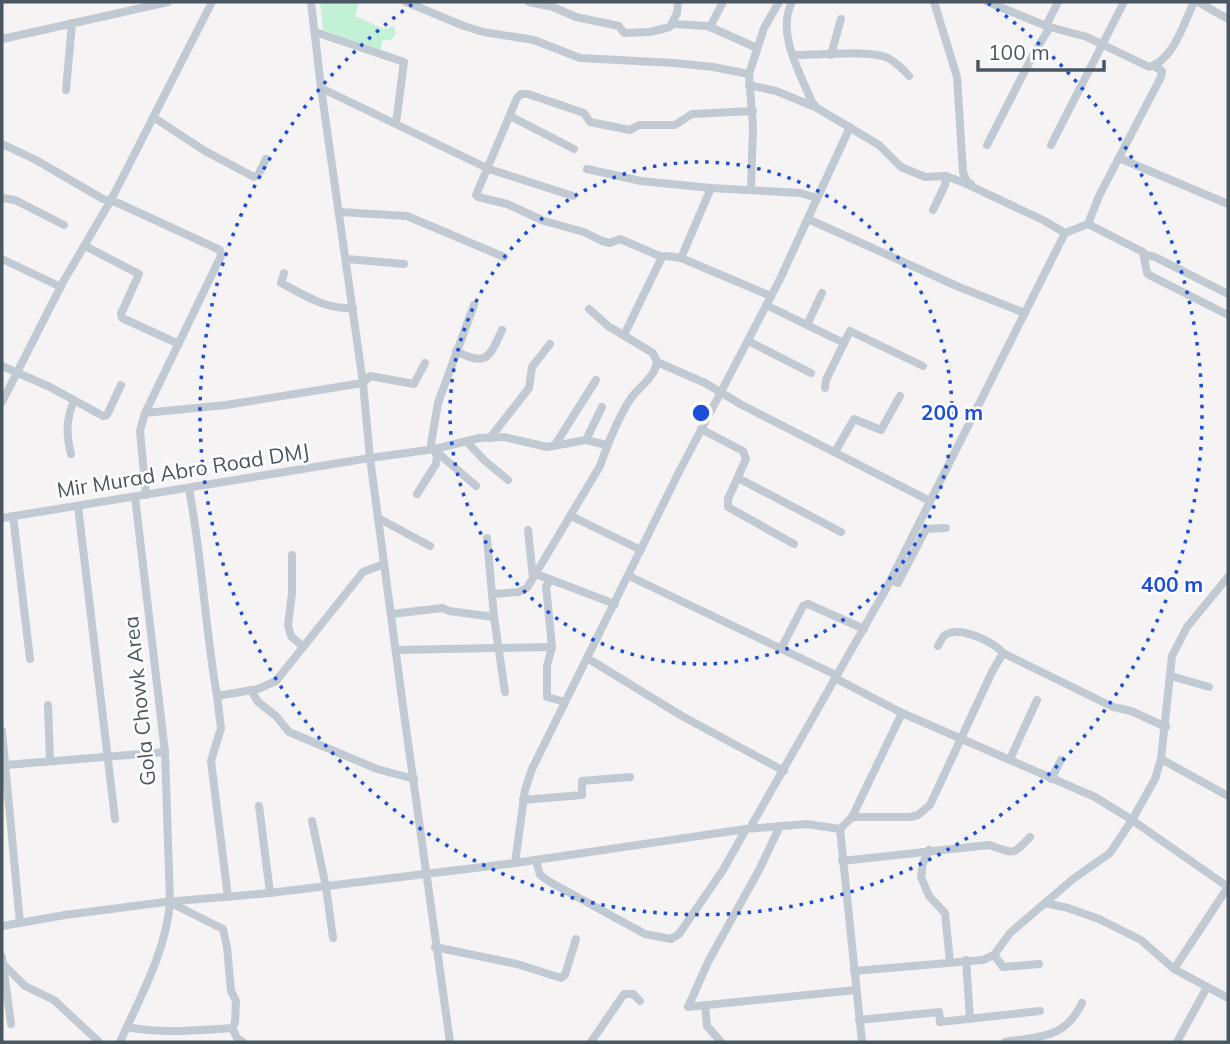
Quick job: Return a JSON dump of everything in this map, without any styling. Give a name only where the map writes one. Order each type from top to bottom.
[{"type":"street","points":[[2,39],[168,2]]},
{"type":"street","points":[[2,402],[61,287],[111,200],[212,2]]},
{"type":"street","points":[[311,2],[347,259],[370,458],[425,873],[450,1042]]},
{"type":"street","points":[[406,2],[423,5],[483,32],[534,40],[580,58],[674,63],[749,74]]},
{"type":"street","points":[[529,2],[553,7],[576,17],[619,26],[624,33],[663,30],[677,22],[710,27],[757,48]]},
{"type":"street","points":[[673,24],[678,2]]},
{"type":"street","points":[[710,27],[723,2]]},
{"type":"street","points":[[751,189],[753,111],[749,74],[764,28],[779,2]]},
{"type":"street","points":[[792,2],[785,26],[793,55],[817,108]]},
{"type":"street","points":[[934,2],[957,77],[963,172],[967,182],[1059,223],[1065,233]]},
{"type":"street","points":[[988,2],[1048,27],[1087,37],[1149,67],[1154,66],[1171,50],[1196,2],[1228,19]]},
{"type":"street","points":[[987,145],[1048,27],[1058,2]]},
{"type":"street","points":[[1051,145],[1124,2]]},
{"type":"street","points":[[831,55],[841,19]]},
{"type":"street","points":[[66,90],[72,23]]},
{"type":"street","points":[[315,32],[404,62],[396,123]]},
{"type":"street","points":[[793,55],[885,56],[909,76]]},
{"type":"street","points":[[536,860],[540,875],[550,882],[645,934],[671,939],[679,934],[723,870],[784,771],[891,580],[1065,233],[1088,224],[1161,78],[1162,71],[1154,66]]},
{"type":"street","points":[[749,85],[776,91],[817,108],[885,149],[901,167],[925,177],[946,176],[1022,210],[1065,233]]},
{"type":"street","points":[[321,88],[489,169],[573,195]]},
{"type":"street","points":[[753,111],[692,114],[674,125],[639,125],[630,130],[590,122],[584,113],[521,94],[476,195],[507,204],[544,221],[584,232],[602,241],[610,243],[620,239],[662,257],[681,258],[769,300],[807,325],[844,343]]},
{"type":"street","points":[[153,117],[205,151],[254,177],[258,176],[266,159]]},
{"type":"street","points":[[510,117],[574,149]]},
{"type":"street","points":[[515,863],[523,800],[532,769],[701,429],[769,300],[850,127]]},
{"type":"street","points":[[2,144],[36,160],[103,199],[111,200],[219,250],[221,256],[145,413],[140,431],[146,495]]},
{"type":"street","points":[[1119,158],[1228,204]]},
{"type":"street","points":[[587,169],[641,181],[800,193],[817,198]]},
{"type":"street","points":[[933,210],[945,185],[946,176]]},
{"type":"street","points":[[681,258],[711,188]]},
{"type":"street","points":[[2,198],[15,200],[64,225]]},
{"type":"street","points":[[340,212],[407,216],[504,257]]},
{"type":"street","points":[[808,219],[922,271],[1025,313]]},
{"type":"street","points":[[1088,224],[1137,248],[1146,257],[1147,270],[1151,276],[1228,315]]},
{"type":"street","points":[[85,246],[139,274],[121,314],[122,318],[179,344]]},
{"type":"street","points":[[624,335],[662,257]]},
{"type":"street","points":[[1146,257],[1155,257],[1228,294]]},
{"type":"street","points":[[2,258],[61,287]]},
{"type":"street","points":[[347,259],[404,264]]},
{"type":"street","points":[[284,273],[281,283],[316,302],[343,309],[353,308]]},
{"type":"street","points":[[807,325],[822,293]]},
{"type":"street","points":[[474,305],[438,403],[431,444],[447,463],[476,486]]},
{"type":"street","points":[[492,594],[519,592],[527,588],[600,466],[607,445],[631,398],[656,369],[657,362],[653,353],[608,326],[589,309]]},
{"type":"street","points":[[456,351],[477,360],[484,358],[502,330]]},
{"type":"street","points":[[825,388],[826,380],[850,331],[923,366]]},
{"type":"street","points":[[748,341],[811,373]]},
{"type":"street","points":[[490,438],[529,388],[532,367],[550,344]]},
{"type":"street","points":[[657,362],[705,383],[930,501]]},
{"type":"street","points":[[145,413],[226,405],[363,383],[370,376],[414,384],[425,363]]},
{"type":"street","points":[[2,366],[106,416],[121,385]]},
{"type":"street","points":[[555,445],[596,380]]},
{"type":"street","points":[[835,452],[854,419],[881,430],[900,396]]},
{"type":"street","points":[[71,454],[68,426],[74,401]]},
{"type":"street","points":[[602,407],[586,440],[607,445]]},
{"type":"street","points":[[701,429],[743,451],[746,459],[728,499],[728,507],[794,544]]},
{"type":"street","name":"Mir Murad Abro Road DMJ","points":[[2,518],[490,438],[505,437],[547,447],[586,440]]},
{"type":"street","points":[[467,442],[508,480]]},
{"type":"street","points":[[417,494],[436,464],[435,449]]},
{"type":"street","points":[[738,478],[841,532]]},
{"type":"street","points":[[188,489],[194,516],[208,646],[221,728],[211,761],[228,897]]},
{"type":"street","name":"Gola Chowk Area","points":[[120,1042],[163,943],[169,922],[165,752],[135,497]]},
{"type":"street","points":[[78,506],[116,819]]},
{"type":"street","points":[[13,516],[30,659]]},
{"type":"street","points":[[571,516],[641,551]]},
{"type":"street","points":[[378,518],[430,546]]},
{"type":"street","points":[[891,580],[898,583],[926,529],[946,528]]},
{"type":"street","points":[[528,530],[535,576]]},
{"type":"street","points":[[487,538],[494,617],[505,692]]},
{"type":"street","points":[[292,555],[292,593],[288,625],[291,636],[302,646]]},
{"type":"street","points":[[217,696],[251,690],[276,681],[363,572],[384,564]]},
{"type":"street","points":[[535,576],[615,604]]},
{"type":"street","points":[[629,576],[781,649],[902,713],[1095,797],[1228,887],[1174,970]]},
{"type":"street","points":[[854,971],[983,960],[994,955],[1010,933],[1073,879],[1110,853],[1155,779],[1166,727],[1172,656],[1186,627],[1228,577]]},
{"type":"street","points":[[551,580],[546,586],[552,647],[547,666],[547,697],[565,702]]},
{"type":"street","points":[[781,649],[803,606],[808,604],[864,629]]},
{"type":"street","points":[[391,614],[443,608],[494,617]]},
{"type":"street","points":[[938,646],[949,632],[978,638],[1113,707],[1131,711],[1166,727]]},
{"type":"street","points":[[396,650],[552,647]]},
{"type":"street","points":[[852,817],[918,815],[930,806],[1003,653]]},
{"type":"street","points":[[587,658],[682,716],[784,771]]},
{"type":"street","points":[[1171,676],[1209,687]]},
{"type":"street","points":[[251,690],[258,702],[276,716],[289,732],[377,769],[414,779]]},
{"type":"street","points":[[1010,759],[1037,700]]},
{"type":"street","points":[[48,705],[51,761]]},
{"type":"street","points":[[862,1042],[840,829],[852,817],[902,713]]},
{"type":"street","points":[[2,732],[20,923]]},
{"type":"street","points":[[6,765],[165,752]]},
{"type":"street","points":[[1161,759],[1228,796]]},
{"type":"street","points":[[1051,779],[1061,760]]},
{"type":"street","points":[[523,800],[582,795],[582,781],[631,777]]},
{"type":"street","points":[[259,806],[270,893]]},
{"type":"street","points":[[312,821],[326,887],[333,938]]},
{"type":"street","points":[[2,926],[168,902],[326,887],[515,863],[748,829],[806,824],[840,829]]},
{"type":"street","points":[[780,826],[687,1004],[690,1008],[856,989]]},
{"type":"street","points":[[842,861],[989,845],[1012,852],[1018,851],[1030,837]]},
{"type":"street","points":[[929,850],[921,877],[929,896],[945,913],[950,962]]},
{"type":"street","points":[[127,1027],[149,1030],[232,1028],[236,1023],[236,1001],[231,991],[223,929],[168,902]]},
{"type":"street","points":[[1045,903],[1079,912],[1140,940],[1174,970],[1228,998]]},
{"type":"street","points":[[435,947],[517,964],[561,978],[565,975],[576,939]]},
{"type":"street","points":[[994,955],[1003,967],[1039,964]]},
{"type":"street","points":[[965,960],[970,1019]]},
{"type":"street","points":[[2,961],[11,1024]]},
{"type":"street","points":[[2,961],[25,986],[54,1000],[99,1042]]},
{"type":"street","points":[[1177,1042],[1207,987]]},
{"type":"street","points":[[591,1042],[624,994],[633,995],[640,1000]]},
{"type":"street","points":[[1005,1042],[1054,1034],[1076,1017],[1082,1003]]},
{"type":"street","points":[[705,1005],[707,1026],[721,1042]]},
{"type":"street","points":[[859,1020],[939,1012],[940,1022],[1040,1011]]},
{"type":"street","points":[[232,1028],[237,1038],[243,1042]]},
{"type":"green space","points":[[320,2],[359,2],[355,16],[384,29],[394,26],[396,33],[392,39],[382,41],[381,50],[323,30]]}]
